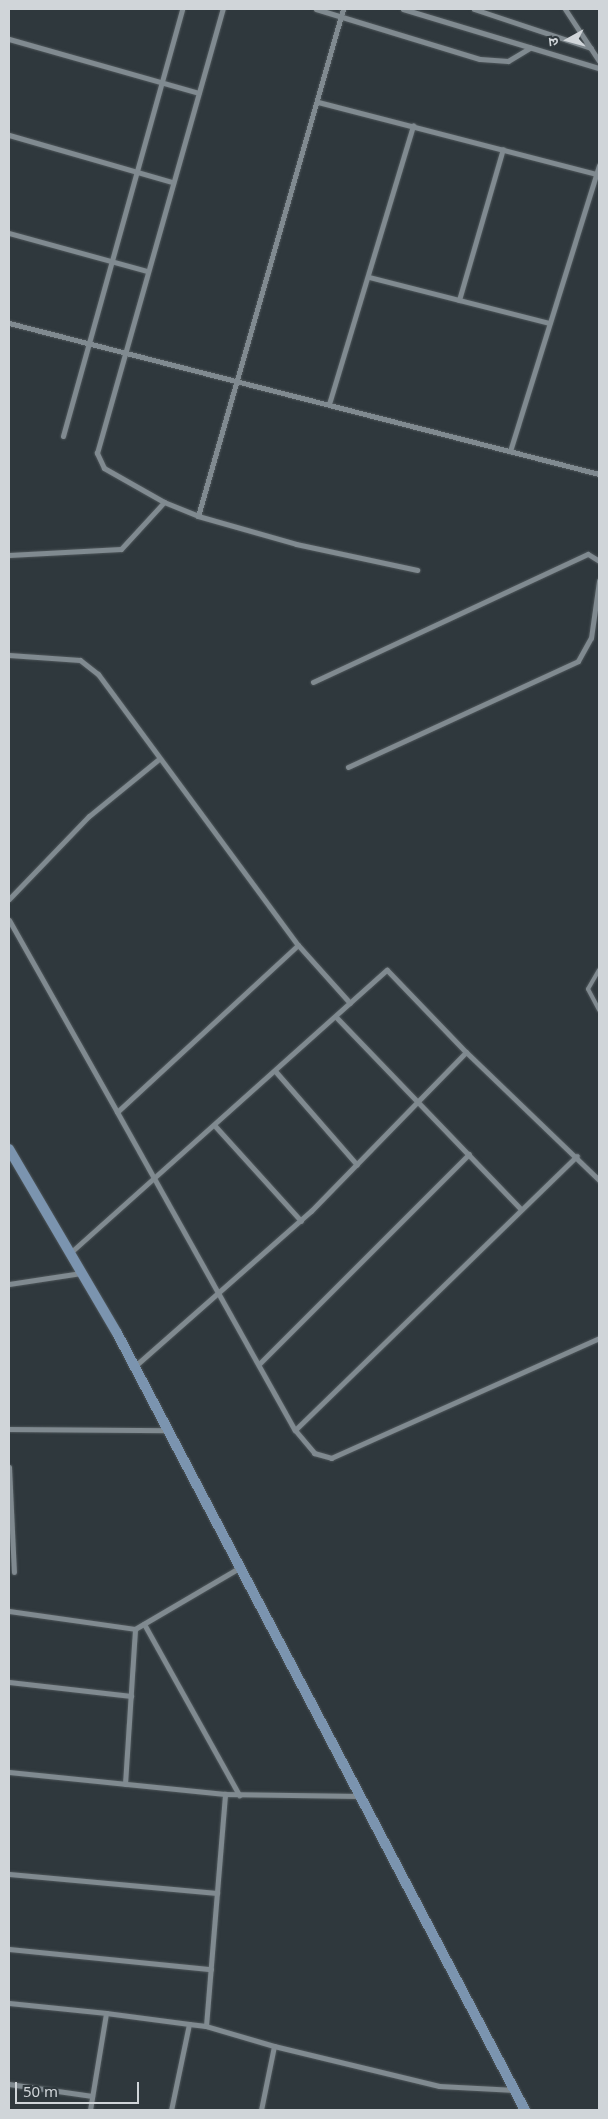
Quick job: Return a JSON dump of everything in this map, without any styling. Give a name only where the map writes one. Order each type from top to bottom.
[{"type":"main road","points":[[9,1149],[134,1366],[357,1796],[525,2110]]},
{"type":"street","points":[[64,436],[182,9]]},
{"type":"street","points":[[223,9],[147,271],[98,461],[164,502],[198,516],[296,544],[417,570]]},
{"type":"street","points":[[316,9],[495,61],[508,60],[530,48]]},
{"type":"street","points":[[198,516],[318,102],[343,9]]},
{"type":"street","points":[[403,9],[599,68]]},
{"type":"street","points":[[474,9],[591,48]]},
{"type":"street","points":[[565,9],[599,62]]},
{"type":"street","points":[[9,39],[198,93]]},
{"type":"street","points":[[318,102],[597,174]]},
{"type":"street","points":[[329,404],[369,277],[413,125]]},
{"type":"street","points":[[9,135],[172,182]]},
{"type":"street","points":[[459,300],[503,149]]},
{"type":"street","points":[[510,451],[599,166]]},
{"type":"street","points":[[9,233],[147,271]]},
{"type":"street","points":[[369,277],[549,324]]},
{"type":"street","points":[[9,323],[125,355],[329,404],[599,474]]},
{"type":"street","points":[[9,555],[121,549],[164,502]]},
{"type":"street","points":[[313,682],[588,554],[599,561]]},
{"type":"street","points":[[348,767],[578,661],[587,651],[598,600],[599,581]]},
{"type":"street","points":[[9,655],[80,660],[98,674],[158,759],[298,945],[350,1003]]},
{"type":"street","points":[[9,899],[89,816],[158,759]]},
{"type":"street","points":[[9,920],[220,1292],[295,1430],[314,1454],[331,1458],[599,1338]]},
{"type":"street","points":[[117,1112],[298,945]]},
{"type":"street","points":[[69,1253],[155,1180],[387,970],[466,1052],[578,1156],[599,1180]]},
{"type":"street","points":[[336,1017],[420,1099],[520,1208]]},
{"type":"street","points":[[134,1366],[301,1221],[466,1052]]},
{"type":"street","points":[[276,1072],[357,1165]]},
{"type":"street","points":[[215,1126],[301,1221]]},
{"type":"street","points":[[259,1364],[469,1154]]},
{"type":"street","points":[[295,1430],[520,1208],[578,1156]]},
{"type":"street","points":[[9,1284],[81,1273]]},
{"type":"street","points":[[9,1429],[168,1430]]},
{"type":"street","points":[[9,1467],[15,1528],[14,1572]]},
{"type":"street","points":[[9,1527],[15,1528]]},
{"type":"street","points":[[9,1611],[136,1629],[239,1568]]},
{"type":"street","points":[[144,1624],[239,1795]]},
{"type":"street","points":[[125,1784],[136,1629]]},
{"type":"street","points":[[9,1682],[131,1696]]},
{"type":"street","points":[[9,1772],[239,1795],[357,1796]]},
{"type":"street","points":[[206,2026],[225,1794]]},
{"type":"street","points":[[9,1874],[217,1893]]},
{"type":"street","points":[[9,1949],[211,1969]]},
{"type":"street","points":[[9,2003],[206,2026],[274,2046],[438,2086],[515,2090]]},
{"type":"street","points":[[90,2110],[106,2013]]},
{"type":"street","points":[[171,2110],[189,2024]]},
{"type":"street","points":[[261,2110],[274,2046]]},
{"type":"street","points":[[9,2084],[92,2096]]},
{"type":"lane","points":[[599,970],[588,989],[599,1010]]}]
